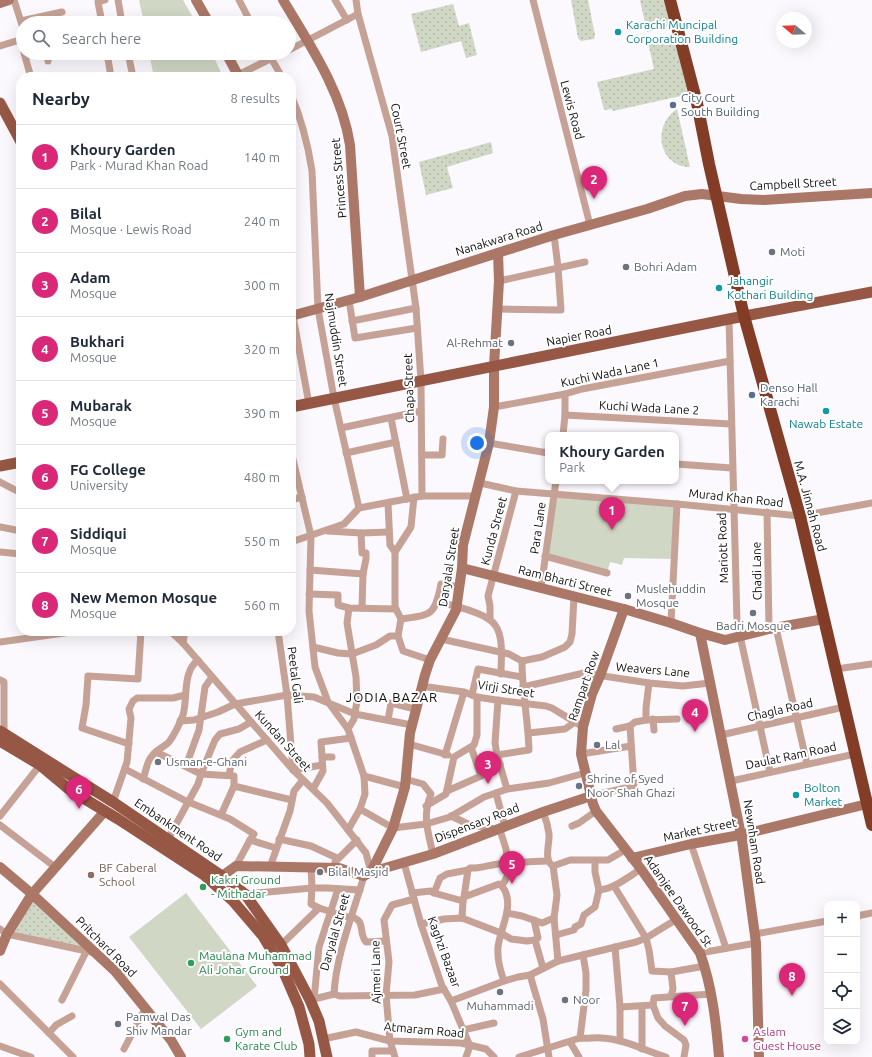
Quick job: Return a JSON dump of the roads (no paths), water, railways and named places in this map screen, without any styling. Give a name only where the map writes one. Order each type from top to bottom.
[{"type":"highway","name":"M.A. Jinnah Road","points":[[670,0],[696,103],[715,195],[744,316],[800,516],[872,825]]},
{"type":"main road","points":[[0,103],[16,133]]},
{"type":"main road","name":"Napier Road","points":[[296,406],[744,316],[872,292]]},
{"type":"main road","points":[[0,466],[16,463]]},
{"type":"main road","name":"Embankment Road","points":[[1,735],[70,790],[204,875],[233,901],[259,931],[283,970],[299,1007],[310,1057]]},
{"type":"main road","name":"Embankment Road","points":[[1,735],[113,802],[222,876],[245,894],[281,945],[312,999],[319,1020],[327,1057]]},
{"type":"street","points":[[0,3],[9,0]]},
{"type":"street","points":[[14,0],[19,16]]},
{"type":"street","points":[[101,16],[98,2],[105,0]]},
{"type":"street","points":[[118,0],[121,16]]},
{"type":"street","points":[[196,0],[205,16]]},
{"type":"street","points":[[238,0],[248,16]]},
{"type":"street","name":"Princess Street","points":[[283,0],[293,16]]},
{"type":"street","points":[[335,0],[347,20]]},
{"type":"street","name":"Court Street","points":[[356,0],[358,14],[392,136],[412,280]]},
{"type":"street","name":"Lewis Road","points":[[533,0],[590,225]]},
{"type":"street","points":[[50,16],[62,12]]},
{"type":"street","points":[[296,46],[358,14]]},
{"type":"street","name":"Princess Street","points":[[296,22],[334,91],[348,129],[360,297]]},
{"type":"street","points":[[0,46],[16,41]]},
{"type":"street","points":[[26,60],[29,72]]},
{"type":"street","points":[[108,60],[110,72]]},
{"type":"street","points":[[129,60],[132,72]]},
{"type":"street","points":[[230,60],[237,72]]},
{"type":"street","points":[[245,72],[264,60]]},
{"type":"street","points":[[272,60],[279,72]]},
{"type":"street","name":"Najmuddin Street","points":[[296,107],[309,150],[312,171],[318,309],[334,398],[358,508]]},
{"type":"street","name":"Campbell Street","points":[[715,195],[741,199],[764,200],[872,193]]},
{"type":"street","name":"Nanakwara Road","points":[[296,315],[360,297],[554,235],[647,209],[685,196],[702,194],[715,195]]},
{"type":"street","points":[[497,309],[561,310],[554,235]]},
{"type":"street","name":"Daryalal Street","points":[[334,994],[335,980],[360,890],[393,828],[405,783],[415,708],[430,660],[456,610],[462,568],[463,545],[489,443],[494,407],[498,253]]},
{"type":"street","points":[[498,281],[585,262]]},
{"type":"street","name":"Chapa Street","points":[[412,280],[416,308],[422,411],[422,455],[414,497]]},
{"type":"street","points":[[349,300],[355,338],[417,328]]},
{"type":"street","points":[[352,321],[416,308]]},
{"type":"street","name":"Mariott Road","points":[[729,319],[730,424],[737,622],[739,637],[770,772]]},
{"type":"street","points":[[296,337],[309,404]]},
{"type":"street","name":"Kuchi Wada Lane 1","points":[[494,407],[730,361]]},
{"type":"street","points":[[563,432],[565,394]]},
{"type":"street","points":[[341,428],[422,411]]},
{"type":"street","name":"Kuchi Wada Lane 2","points":[[565,415],[730,424]]},
{"type":"street","points":[[391,418],[396,442],[414,497],[411,527],[395,552],[396,609],[401,619],[398,636],[403,651],[430,660]]},
{"type":"street","points":[[422,455],[442,455],[443,439]]},
{"type":"street","points":[[346,453],[396,442]]},
{"type":"street","points":[[489,443],[545,452]]},
{"type":"street","points":[[679,464],[732,468]]},
{"type":"street","points":[[296,472],[311,536],[308,611],[315,667],[328,702],[348,729],[364,776],[365,794],[360,809],[348,830]]},
{"type":"street","points":[[0,482],[16,490]]},
{"type":"street","name":"Murad Khan Road","points":[[480,483],[516,491],[800,516],[872,503]]},
{"type":"street","name":"Para Lane","points":[[541,588],[556,484]]},
{"type":"street","name":"Kunda Street","points":[[490,619],[488,596],[516,491]]},
{"type":"street","points":[[296,540],[344,524],[358,508],[414,497],[476,496]]},
{"type":"street","points":[[296,499],[302,497]]},
{"type":"street","points":[[388,503],[390,545],[395,552]]},
{"type":"street","points":[[670,623],[677,504]]},
{"type":"street","name":"Chadi Lane","points":[[767,512],[772,629],[807,764]]},
{"type":"street","points":[[0,527],[16,530]]},
{"type":"street","points":[[326,531],[362,533],[389,532]]},
{"type":"street","points":[[362,533],[362,553],[366,553],[363,574],[362,608]]},
{"type":"street","points":[[0,552],[16,554]]},
{"type":"street","points":[[545,556],[607,573]]},
{"type":"street","name":"Ram Bharti Street","points":[[462,568],[624,609],[700,634],[725,640],[824,619]]},
{"type":"street","points":[[310,570],[363,574]]},
{"type":"street","points":[[401,619],[425,616],[431,613],[438,602],[441,584],[459,587]]},
{"type":"street","points":[[309,594],[338,595],[338,605],[349,608],[396,609]]},
{"type":"street","points":[[441,639],[509,654],[522,661],[542,657],[565,647],[570,642],[572,633],[574,596]]},
{"type":"street","points":[[438,602],[456,606],[490,619],[496,625],[500,638],[501,674]]},
{"type":"street","points":[[348,729],[354,719],[357,701],[356,683],[347,623],[349,608]]},
{"type":"street","name":"Rampart Row","points":[[591,796],[581,754],[579,725],[600,676],[624,609]]},
{"type":"street","name":"Newnham Road","points":[[700,634],[742,840],[755,938],[759,1057]]},
{"type":"street","points":[[0,642],[43,636]]},
{"type":"street","points":[[129,744],[82,728],[86,706],[88,676],[138,679],[141,636]]},
{"type":"street","name":"Kundan Street","points":[[175,636],[293,770],[327,803],[366,853],[368,874]]},
{"type":"street","points":[[183,643],[184,636]]},
{"type":"street","name":"Peetal Gali","points":[[279,636],[287,694],[293,770]]},
{"type":"street","points":[[313,648],[352,654],[376,645],[390,636],[398,636]]},
{"type":"street","points":[[143,778],[150,756],[168,742],[180,721],[183,714],[186,684],[192,664],[198,660]]},
{"type":"street","points":[[497,755],[529,750],[529,733],[524,703],[522,661]]},
{"type":"street","points":[[836,669],[872,664]]},
{"type":"street","points":[[409,744],[454,757],[471,747],[474,745],[477,735],[474,696],[478,669],[522,677]]},
{"type":"street","name":"Weavers Lane","points":[[523,687],[584,673],[649,683],[683,686],[710,682]]},
{"type":"street","points":[[186,766],[199,730],[205,687],[212,677]]},
{"type":"street","points":[[0,680],[4,682],[5,692],[1,735]]},
{"type":"street","points":[[649,683],[646,708],[654,730]]},
{"type":"street","name":"Virji Street","points":[[422,686],[552,708],[579,725]]},
{"type":"street","points":[[445,755],[464,692]]},
{"type":"street","points":[[180,721],[201,718],[235,704],[287,694],[314,697],[355,714],[412,725]]},
{"type":"street","points":[[113,802],[127,762],[131,718],[129,709],[132,701],[137,698],[173,698],[185,695]]},
{"type":"street","points":[[498,700],[495,743],[506,789]]},
{"type":"street","points":[[388,720],[392,703],[415,708]]},
{"type":"street","name":"Chagla Road","points":[[721,735],[844,707]]},
{"type":"street","points":[[616,729],[630,726],[635,722],[677,719]]},
{"type":"street","points":[[168,839],[198,784],[215,740],[220,734],[239,729],[251,722]]},
{"type":"street","points":[[529,733],[564,729],[579,725]]},
{"type":"street","points":[[591,796],[634,786],[630,726]]},
{"type":"street","points":[[313,789],[323,771],[321,742],[351,738]]},
{"type":"street","points":[[229,775],[232,761],[240,752],[267,740]]},
{"type":"street","points":[[581,754],[631,746]]},
{"type":"street","points":[[471,747],[480,776]]},
{"type":"street","points":[[156,752],[201,774],[234,776],[234,786],[223,816]]},
{"type":"street","name":"Daulat Ram Road","points":[[731,781],[856,754]]},
{"type":"street","points":[[322,757],[332,757]]},
{"type":"street","points":[[426,806],[446,794],[454,757]]},
{"type":"street","points":[[447,791],[480,776],[500,764]]},
{"type":"street","points":[[0,816],[40,765]]},
{"type":"street","points":[[293,770],[322,765]]},
{"type":"street","points":[[125,768],[188,802],[223,816],[254,834],[236,866],[222,876]]},
{"type":"street","points":[[360,809],[393,828],[426,824],[451,816],[484,796],[506,789],[550,782],[585,773]]},
{"type":"street","points":[[364,776],[405,783],[423,784],[431,794],[426,806],[426,824],[433,854]]},
{"type":"street","points":[[270,867],[290,811],[294,791],[303,780]]},
{"type":"street","points":[[234,786],[292,800]]},
{"type":"street","points":[[496,793],[509,873],[502,886]]},
{"type":"street","name":"Adamjee Dawood St","points":[[591,796],[592,804],[596,811],[641,869],[700,953],[705,966],[711,994],[719,1057]]},
{"type":"street","name":"Dispensary Road","points":[[368,874],[433,854],[543,812],[591,796]]},
{"type":"street","name":"Market Street","points":[[628,854],[740,835],[867,804]]},
{"type":"street","points":[[0,951],[4,932],[32,894],[105,811]]},
{"type":"street","points":[[572,826],[579,824],[596,811]]},
{"type":"street","points":[[543,812],[547,821],[549,834],[547,857],[557,895],[554,918],[558,961]]},
{"type":"street","points":[[451,816],[468,824],[502,828]]},
{"type":"street","points":[[0,825],[55,867]]},
{"type":"street","points":[[279,839],[311,846],[336,863],[339,868],[368,874]]},
{"type":"street","points":[[250,840],[276,848]]},
{"type":"street","points":[[236,866],[311,867],[336,863],[356,840]]},
{"type":"street","points":[[691,844],[726,948]]},
{"type":"street","points":[[434,893],[440,878],[447,874],[468,870],[470,868],[528,861],[550,864],[570,860],[608,860],[628,854]]},
{"type":"street","points":[[556,935],[574,930],[575,927],[581,924],[584,915],[595,908],[599,890],[595,872],[595,861]]},
{"type":"street","name":"Kaghzi Bazaar","points":[[404,863],[421,924],[444,989],[451,1001],[463,1030],[473,1046]]},
{"type":"street","name":"Pritchard Road","points":[[0,867],[32,894],[91,953],[115,971],[171,1040],[181,1057]]},
{"type":"street","points":[[311,867],[311,904],[331,912],[351,918],[357,918],[360,922],[362,937],[366,942],[386,941]]},
{"type":"street","points":[[599,890],[604,890],[614,886],[641,869]]},
{"type":"street","points":[[462,918],[468,870]]},
{"type":"street","points":[[464,899],[499,884],[502,886]]},
{"type":"street","points":[[502,886],[507,903],[507,913],[498,946],[498,961],[504,981]]},
{"type":"street","points":[[614,886],[646,938],[650,950],[652,971],[671,972],[705,966]]},
{"type":"street","points":[[245,894],[312,888],[360,890]]},
{"type":"street","points":[[338,889],[319,947],[312,999],[334,994],[340,996],[415,995],[444,989]]},
{"type":"street","name":"Ajmeri Lane","points":[[394,1054],[390,1041],[386,995],[389,962],[384,920],[392,905],[413,896],[431,891],[434,893],[464,899]]},
{"type":"street","points":[[281,945],[319,908]]},
{"type":"street","points":[[507,913],[542,922],[554,918]]},
{"type":"street","points":[[860,915],[872,913]]},
{"type":"street","points":[[421,924],[444,919],[462,918],[511,938],[527,941],[535,940]]},
{"type":"street","points":[[451,1001],[504,981],[518,977],[530,976],[558,961],[636,942],[646,938],[677,919]]},
{"type":"street","points":[[534,920],[538,938],[535,940],[543,968]]},
{"type":"street","points":[[700,953],[726,948],[755,938],[824,922]]},
{"type":"street","points":[[4,932],[91,953],[62,1000]]},
{"type":"street","points":[[615,947],[620,1007],[620,1042]]},
{"type":"street","points":[[580,1038],[586,990],[586,973],[583,955]]},
{"type":"street","points":[[671,972],[671,996]]},
{"type":"street","points":[[530,976],[543,1019],[549,1057]]},
{"type":"street","points":[[0,984],[73,1057]]},
{"type":"street","points":[[684,1057],[686,1045],[684,1040],[665,1026],[658,1018],[653,1005],[654,998],[711,994]]},
{"type":"street","points":[[620,1007],[653,1005]]},
{"type":"street","points":[[642,1006],[642,1049]]},
{"type":"street","points":[[124,1049],[146,1008]]},
{"type":"street","points":[[49,1033],[56,1025],[72,1016]]},
{"type":"street","points":[[463,1030],[494,1023]]},
{"type":"street","name":"Atmaram Road","points":[[323,1039],[356,1032],[390,1041],[461,1043],[473,1046]]},
{"type":"street","points":[[519,1057],[580,1038],[603,1038],[666,1057]]},
{"type":"street","points":[[570,1042],[579,1057]]},
{"type":"street","points":[[0,1046],[31,1057]]},
{"type":"street","points":[[466,1057],[473,1046],[486,1049],[494,1057]]},
{"type":"street","points":[[372,1057],[372,1051],[394,1054]]},
{"type":"place","name":"Karachi Muncipal Corporation Building","points":[[618,32]]},
{"type":"place","name":"City Court South Building","points":[[673,105]]},
{"type":"place","name":"Bilal","points":[[594,199]]},
{"type":"place","name":"Moti","points":[[772,252]]},
{"type":"place","name":"Bohri Adam","points":[[626,267]]},
{"type":"place","name":"Jahangir Kothari Building","points":[[719,288]]},
{"type":"place","name":"Al-Rehmat","points":[[511,343]]},
{"type":"place","name":"Denso Hall Karachi","points":[[752,395]]},
{"type":"place","name":"Nawab Estate","points":[[826,411]]},
{"type":"place","name":"Khoury Garden","points":[[612,530]]},
{"type":"place","name":"Muslehuddin Mosque","points":[[628,596]]},
{"type":"place","name":"Badri Mosque","points":[[753,613]]},
{"type":"place","name":"Bukhari","points":[[695,732]]},
{"type":"place","name":"Lal","points":[[597,745]]},
{"type":"place","name":"Usman-e-Ghani","points":[[158,762]]},
{"type":"place","name":"Adam","points":[[488,784]]},
{"type":"place","name":"Shrine of Syed Noor Shah Ghazi","points":[[579,786]]},
{"type":"place","name":"Bolton Market","points":[[796,795]]},
{"type":"place","name":"FG College","points":[[79,809]]},
{"type":"place","name":"Bilal Masjid","points":[[320,872]]},
{"type":"place","name":"BF Caberal School","points":[[91,875]]},
{"type":"place","name":"Mubarak","points":[[512,884]]},
{"type":"place","name":"Kakri Ground - Mithadar","points":[[203,887]]},
{"type":"place","name":"Maulana Muhammad Ali Johar Ground","points":[[191,963]]},
{"type":"place","name":"Muhammadi","points":[[500,992]]},
{"type":"place","name":"New Memon Mosque","points":[[792,996]]},
{"type":"place","name":"Noor","points":[[565,1000]]},
{"type":"place","name":"Pamwal Das Shiv Mandar","points":[[118,1024]]},
{"type":"place","name":"Siddiqui","points":[[685,1026]]},
{"type":"place","name":"Gym and Karate Club","points":[[227,1039]]},
{"type":"place","name":"Aslam Guest House","points":[[745,1039]]},
{"type":"district","name":"JODIA BAZAR","points":[[392,697]]}]
